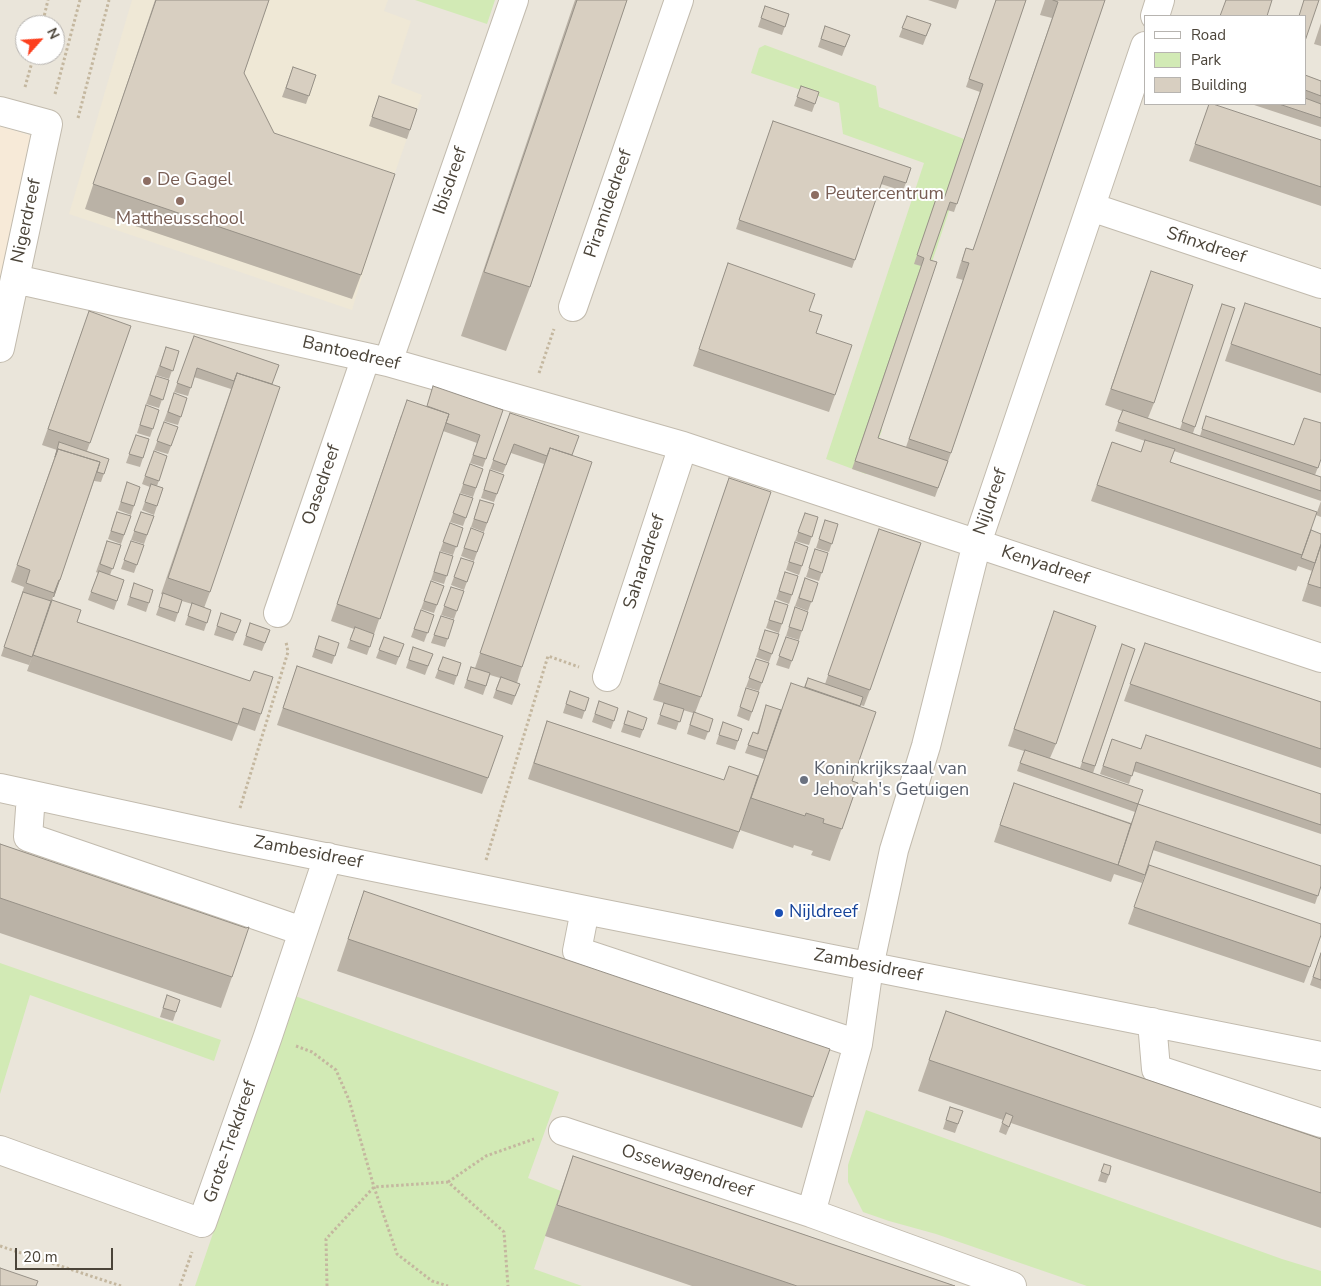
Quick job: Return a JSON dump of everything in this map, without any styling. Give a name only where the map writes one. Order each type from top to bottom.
[{"type":"street","name":"Ibisdreef","points":[[377,360],[514,0]]},
{"type":"street","name":"Piramidedreef","points":[[573,307],[679,0]]},
{"type":"street","points":[[1155,15],[1160,0]]},
{"type":"street","name":"Nijldreef","points":[[869,967],[894,850],[926,746],[977,543],[1144,49]]},
{"type":"street","points":[[0,111],[48,124]]},
{"type":"street","name":"Nigerdreef","points":[[0,348],[48,124]]},
{"type":"street","name":"Sfinxdreef","points":[[1091,207],[1321,284]]},
{"type":"street","name":"Bantoedreef","points":[[15,279],[377,360],[683,446]]},
{"type":"street","name":"Oasedreef","points":[[278,613],[377,360]]},
{"type":"street","name":"Kenyadreef","points":[[683,446],[1321,658]]},
{"type":"street","name":"Saharadreef","points":[[607,677],[683,446]]},
{"type":"street","name":"Zambesidreef","points":[[0,788],[231,838],[585,910],[1321,1056]]},
{"type":"street","points":[[31,795],[28,837],[302,931]]},
{"type":"street","name":"Grote-Trekdreef","points":[[0,1150],[202,1223],[268,1036],[328,857]]},
{"type":"street","points":[[585,910],[577,951],[858,1044]]},
{"type":"street","points":[[811,1213],[858,1044],[869,967]]},
{"type":"street","points":[[1152,1022],[1156,1069],[1321,1123]]},
{"type":"street","name":"Ossewagendreef","points":[[563,1131],[811,1213],[1012,1286]]},
{"type":"path","points":[[44,15],[48,0]]},
{"type":"path","points":[[48,124],[80,0]]},
{"type":"path","points":[[529,402],[557,320],[573,307]]},
{"type":"path","points":[[231,838],[288,652],[278,613]]},
{"type":"path","points":[[478,887],[548,656],[607,677]]},
{"type":"path","points":[[268,1036],[312,1052],[336,1070],[349,1100],[374,1187],[397,1254],[432,1281],[448,1286]]},
{"type":"path","points":[[328,1286],[326,1239],[374,1187],[448,1182],[486,1156],[563,1131]]},
{"type":"path","points":[[448,1182],[504,1232],[508,1286]]},
{"type":"path","points":[[180,1286],[202,1223]]},
{"type":"path","points":[[0,1246],[121,1286]]},
{"type":"shaded area","points":[[0,0],[1321,0],[1321,1286],[0,1286],[0,289],[32,136],[0,126]]},
{"type":"shaded area","points":[[132,0],[388,0],[384,11],[411,21],[391,83],[422,95],[381,213],[352,310],[69,214]]},
{"type":"shaded area","points":[[0,126],[32,136],[0,289]]},
{"type":"green space","points":[[415,0],[495,0],[487,24]]},
{"type":"green space","points":[[765,45],[876,86],[879,107],[972,142],[879,421],[882,430],[866,474],[826,459],[924,163],[843,134],[839,103],[751,73],[759,48]]},
{"type":"green space","points":[[0,963],[221,1040],[214,1061],[30,995],[0,1094]]},
{"type":"green space","points":[[295,996],[559,1092],[528,1178],[561,1191],[534,1269],[582,1286],[195,1286]]},
{"type":"green space","points":[[866,1110],[1282,1259],[1321,1271],[1321,1286],[1087,1286],[936,1234],[863,1212],[848,1182],[848,1165]]},
{"type":"building","points":[[156,0],[269,0],[244,73],[274,133],[395,174],[361,275],[93,184]]},
{"type":"building","points":[[577,0],[627,0],[530,287],[484,272]]},
{"type":"building","points":[[996,0],[1026,0],[957,204],[950,202],[930,260],[937,262],[878,438],[948,461],[938,488],[855,461],[924,258],[917,255],[937,196],[944,199],[983,84],[969,79]]},
{"type":"building","points":[[1053,0],[1105,0],[951,453],[909,439],[969,263],[962,261],[966,248],[973,250],[1058,2]]},
{"type":"building","points":[[1226,0],[1272,0],[1267,15],[1220,15]]},
{"type":"building","points":[[1304,0],[1319,0],[1306,38],[1306,15],[1299,15]]},
{"type":"building","points":[[765,6],[789,14],[785,27],[761,18]]},
{"type":"building","points":[[907,16],[931,24],[926,36],[902,28]]},
{"type":"building","points":[[825,26],[850,35],[845,47],[821,39]]},
{"type":"building","points":[[293,67],[316,75],[309,96],[286,88]]},
{"type":"building","points":[[1306,75],[1321,81],[1321,96],[1306,90]]},
{"type":"building","points":[[801,86],[819,92],[815,104],[797,97]]},
{"type":"building","points":[[379,96],[417,109],[410,130],[372,117]]},
{"type":"building","points":[[1306,98],[1321,104],[1321,118],[1282,105],[1306,105]]},
{"type":"building","points":[[1209,105],[1216,105],[1321,140],[1321,187],[1195,144]]},
{"type":"building","points":[[773,121],[911,168],[906,183],[884,176],[855,260],[739,220]]},
{"type":"building","points":[[728,263],[815,294],[809,311],[822,315],[816,333],[852,345],[835,395],[699,349]]},
{"type":"building","points":[[1151,271],[1193,285],[1154,403],[1111,389]]},
{"type":"building","points":[[1245,303],[1321,328],[1321,375],[1231,344]]},
{"type":"building","points":[[1222,304],[1235,308],[1195,427],[1182,422]]},
{"type":"building","points":[[89,311],[131,326],[90,443],[48,429]]},
{"type":"building","points":[[194,336],[279,365],[272,384],[237,373],[234,381],[197,368],[191,388],[177,383]]},
{"type":"building","points":[[166,347],[179,351],[173,371],[160,366]]},
{"type":"building","points":[[237,373],[280,387],[210,592],[168,578]]},
{"type":"building","points":[[156,376],[169,380],[163,400],[150,395]]},
{"type":"building","points":[[433,386],[503,410],[486,459],[473,455],[480,435],[446,423],[449,414],[427,406]]},
{"type":"building","points":[[174,393],[187,398],[181,417],[168,412]]},
{"type":"building","points":[[407,400],[449,414],[380,619],[337,604]]},
{"type":"building","points":[[146,405],[159,410],[153,429],[140,425]]},
{"type":"building","points":[[1123,410],[1321,477],[1321,491],[1118,422]]},
{"type":"building","points":[[510,413],[579,436],[572,455],[550,448],[547,456],[514,444],[506,465],[493,460]]},
{"type":"building","points":[[1206,416],[1294,445],[1304,418],[1321,423],[1321,459],[1318,468],[1202,429]]},
{"type":"building","points":[[164,422],[178,427],[171,446],[157,441]]},
{"type":"building","points":[[136,435],[149,439],[143,458],[129,454]]},
{"type":"building","points":[[1145,440],[1175,449],[1170,462],[1317,512],[1302,555],[1097,485],[1112,442],[1141,452]]},
{"type":"building","points":[[59,442],[109,459],[104,474],[97,472],[100,462],[58,449],[55,457]]},
{"type":"building","points":[[550,448],[592,462],[522,667],[480,653]]},
{"type":"building","points":[[58,449],[100,462],[54,593],[26,583],[30,570],[17,565]]},
{"type":"building","points":[[154,451],[167,456],[159,481],[145,476]]},
{"type":"building","points":[[470,464],[483,469],[476,488],[463,484]]},
{"type":"building","points":[[490,470],[504,475],[497,494],[484,490]]},
{"type":"building","points":[[729,478],[771,492],[701,697],[659,683]]},
{"type":"building","points":[[127,482],[140,487],[134,506],[121,502]]},
{"type":"building","points":[[151,484],[163,488],[157,506],[145,502]]},
{"type":"building","points":[[460,494],[473,498],[466,518],[453,513]]},
{"type":"building","points":[[480,500],[494,504],[487,523],[474,519]]},
{"type":"building","points":[[117,512],[131,516],[124,535],[111,531]]},
{"type":"building","points":[[141,512],[154,516],[147,535],[134,531]]},
{"type":"building","points":[[805,513],[818,517],[812,537],[798,532]]},
{"type":"building","points":[[825,520],[838,524],[832,544],[819,539]]},
{"type":"building","points":[[450,523],[463,528],[457,547],[443,542]]},
{"type":"building","points":[[471,528],[484,533],[477,552],[464,548]]},
{"type":"building","points":[[879,529],[921,543],[870,690],[828,675]]},
{"type":"building","points":[[1311,530],[1321,534],[1321,544],[1315,563],[1301,558]]},
{"type":"building","points":[[107,541],[121,545],[113,569],[100,564]]},
{"type":"building","points":[[131,541],[144,545],[137,565],[124,560]]},
{"type":"building","points":[[795,542],[808,547],[802,566],[789,562]]},
{"type":"building","points":[[1321,545],[1321,588],[1308,584]]},
{"type":"building","points":[[815,549],[828,553],[822,573],[809,568]]},
{"type":"building","points":[[440,552],[453,556],[447,576],[434,572]]},
{"type":"building","points":[[461,558],[474,562],[467,582],[454,577]]},
{"type":"building","points":[[99,571],[124,580],[117,601],[91,592]]},
{"type":"building","points":[[785,572],[798,576],[792,595],[779,591]]},
{"type":"building","points":[[805,578],[818,583],[812,602],[799,598]]},
{"type":"building","points":[[431,581],[444,586],[437,605],[424,601]]},
{"type":"building","points":[[134,583],[153,590],[149,603],[130,597]]},
{"type":"building","points":[[451,587],[464,591],[457,611],[444,606]]},
{"type":"building","points":[[23,592],[51,601],[32,657],[4,647]]},
{"type":"building","points":[[163,593],[182,600],[178,613],[159,607]]},
{"type":"building","points":[[52,600],[81,610],[77,622],[250,681],[254,671],[273,677],[261,714],[243,708],[238,724],[33,655]]},
{"type":"building","points":[[775,601],[788,605],[782,624],[769,620]]},
{"type":"building","points":[[192,603],[211,610],[207,623],[188,616]]},
{"type":"building","points":[[795,607],[808,612],[802,631],[789,627]]},
{"type":"building","points":[[421,610],[434,615],[428,633],[414,629]]},
{"type":"building","points":[[1054,611],[1096,626],[1056,744],[1014,729]]},
{"type":"building","points":[[221,613],[241,620],[236,633],[217,626]]},
{"type":"building","points":[[441,616],[454,620],[448,639],[434,635]]},
{"type":"building","points":[[250,623],[270,630],[265,643],[246,636]]},
{"type":"building","points":[[355,627],[374,634],[370,647],[350,640]]},
{"type":"building","points":[[765,630],[779,634],[772,654],[759,649]]},
{"type":"building","points":[[319,636],[339,643],[335,656],[315,649]]},
{"type":"building","points":[[384,637],[404,644],[399,657],[379,650]]},
{"type":"building","points":[[786,637],[799,641],[792,661],[779,656]]},
{"type":"building","points":[[1145,643],[1321,702],[1321,749],[1130,684]]},
{"type":"building","points":[[1122,644],[1135,649],[1095,766],[1082,762]]},
{"type":"building","points":[[413,647],[433,654],[428,666],[409,660]]},
{"type":"building","points":[[443,657],[461,663],[457,676],[438,670]]},
{"type":"building","points":[[756,659],[769,663],[762,683],[749,678]]},
{"type":"building","points":[[297,666],[503,736],[488,778],[283,708]]},
{"type":"building","points":[[471,667],[490,673],[486,686],[467,680]]},
{"type":"building","points":[[501,677],[520,684],[515,696],[496,690]]},
{"type":"building","points":[[808,678],[863,697],[860,706],[805,687]]},
{"type":"building","name":"Koninkrijkszaal van Jehovah's Getuigen","points":[[791,683],[876,712],[852,781],[858,783],[842,829],[823,823],[824,819],[806,813],[805,816],[751,798]]},
{"type":"building","points":[[746,688],[759,692],[752,712],[740,707]]},
{"type":"building","points":[[570,691],[589,698],[585,711],[566,704]]},
{"type":"building","points":[[599,701],[618,708],[614,721],[595,714]]},
{"type":"building","points":[[664,703],[684,709],[680,722],[660,715]]},
{"type":"building","points":[[766,705],[781,710],[767,751],[748,745],[753,732],[758,734]]},
{"type":"building","points":[[628,711],[647,718],[643,730],[624,724]]},
{"type":"building","points":[[694,712],[713,719],[709,732],[690,725]]},
{"type":"building","points":[[547,721],[724,780],[729,766],[758,776],[739,832],[534,763]]},
{"type":"building","points":[[723,722],[742,729],[738,741],[719,735]]},
{"type":"building","points":[[1146,735],[1321,794],[1321,825],[1136,762],[1132,776],[1103,766],[1112,739],[1141,749]]},
{"type":"building","points":[[1025,750],[1143,790],[1138,804],[1020,763]]},
{"type":"building","points":[[1014,783],[1131,824],[1118,865],[1000,825]]},
{"type":"building","points":[[1138,804],[1321,866],[1321,886],[1318,896],[1156,841],[1145,875],[1118,865]]},
{"type":"building","points":[[0,844],[246,928],[249,927],[232,977],[0,898]]},
{"type":"building","points":[[1149,865],[1321,924],[1321,935],[1310,967],[1134,907]]},
{"type":"building","points":[[364,891],[830,1049],[813,1097],[348,939]]},
{"type":"building","points":[[1321,953],[1321,980],[1313,977]]},
{"type":"building","points":[[167,995],[180,1000],[176,1012],[163,1008]]},
{"type":"building","points":[[946,1011],[1321,1139],[1321,1193],[929,1060]]},
{"type":"building","points":[[950,1107],[963,1111],[958,1124],[946,1120]]},
{"type":"building","points":[[1006,1113],[1013,1116],[1009,1127],[1002,1123]]},
{"type":"building","points":[[573,1156],[955,1286],[797,1286],[557,1205]]},
{"type":"building","points":[[1104,1164],[1111,1166],[1109,1175],[1101,1172]]},
{"type":"building","points":[[0,1268],[38,1281],[36,1286],[0,1286]]},
{"type":"place","name":"De Gagel","points":[[147,181]]},
{"type":"place","name":"Peutercentrum","points":[[815,195]]},
{"type":"place","name":"Mattheusschool","points":[[180,201]]},
{"type":"place","name":"Koninkrijkszaal van Jehovah's Getuigen","points":[[804,780]]},
{"type":"place","name":"Nijldreef","points":[[779,913]]}]
